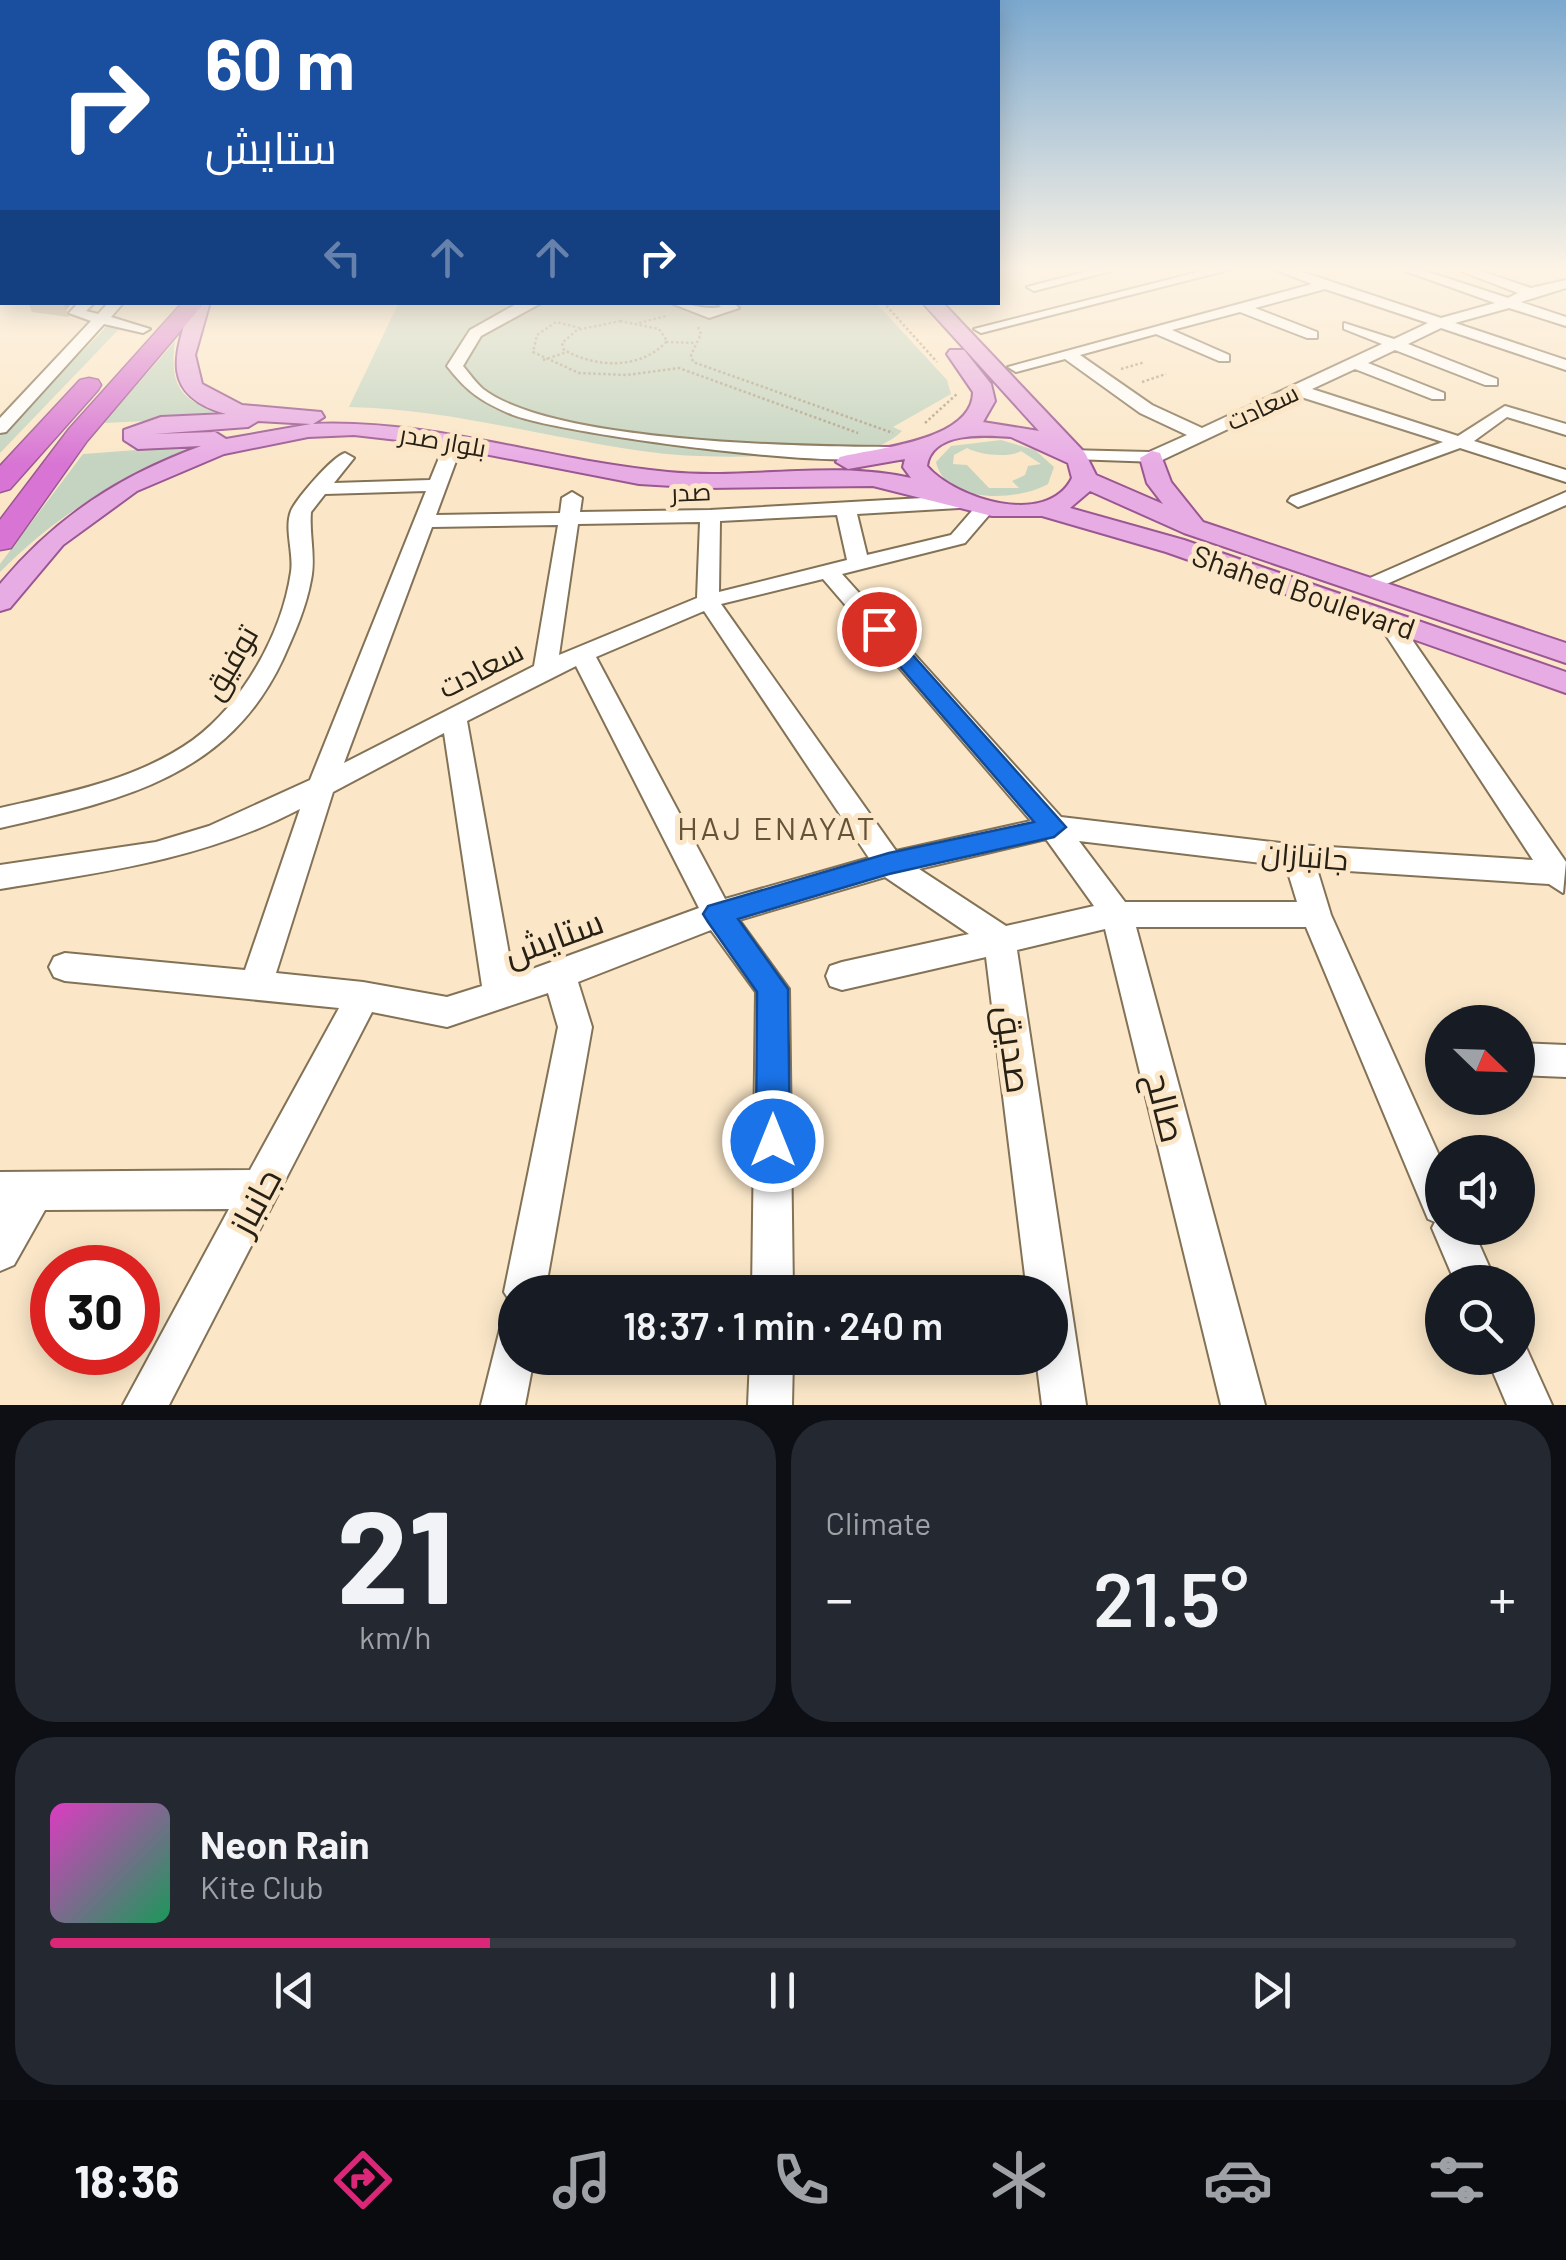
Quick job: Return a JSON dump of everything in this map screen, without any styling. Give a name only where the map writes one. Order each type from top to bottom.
[{"type":"highway","points":[[0,483],[140,333]]},
{"type":"highway","points":[[0,541],[78,435],[170,333]]},
{"type":"main road","name":"بلوار صدر","points":[[191,333],[186,355],[191,383],[214,403],[302,425],[396,431],[675,480],[888,480],[985,508]]},
{"type":"main road","points":[[937,333],[980,380],[986,397],[980,414],[962,431]]},
{"type":"main road","points":[[958,333],[1078,467],[1077,491],[1040,508]]},
{"type":"main road","name":"بلوار صدر","points":[[0,602],[54,539],[116,494],[216,450],[302,425],[413,416],[683,462],[858,461],[962,431]]},
{"type":"main road","points":[[161,424],[302,425],[152,443],[138,442],[132,435],[161,424]]},
{"type":"main road","name":"Shahed Boulevard","points":[[962,431],[998,430],[1035,436],[1078,467],[1193,526],[1566,653]]},
{"type":"main road","points":[[911,444],[916,455],[915,468],[948,497]]},
{"type":"main road","points":[[1152,458],[1159,483],[1193,526]]},
{"type":"main road","name":"Shahed Boulevard","points":[[985,508],[1040,508],[1175,546],[1566,683]]},
{"type":"street","points":[[3,423],[87,333]]},
{"type":"street","points":[[479,333],[456,358],[458,376],[478,396],[538,420],[767,449],[911,444]]},
{"type":"street","points":[[1016,367],[1147,333]]},
{"type":"street","points":[[1163,333],[1224,358]]},
{"type":"street","points":[[1306,333],[1312,335]]},
{"type":"street","points":[[1368,333],[1491,382]]},
{"type":"street","name":"سعادت","points":[[1152,458],[1420,333]]},
{"type":"street","points":[[1469,333],[1566,364]]},
{"type":"street","points":[[1067,354],[1146,409],[1202,435]]},
{"type":"street","points":[[1355,363],[1438,396]]},
{"type":"street","points":[[1298,390],[1566,476]]},
{"type":"street","points":[[1298,501],[1460,442],[1505,410],[1566,430]]},
{"type":"street","points":[[256,986],[321,787],[450,453]]},
{"type":"street","name":"توفیق","points":[[0,818],[72,802],[151,776],[184,758],[236,720],[264,679],[294,606],[303,570],[300,511],[344,458]]},
{"type":"street","points":[[1078,467],[1152,458]]},
{"type":"street","points":[[316,489],[438,485]]},
{"type":"street","name":"صدر","points":[[424,521],[570,509],[710,516],[846,510],[948,497]]},
{"type":"street","points":[[1365,585],[1566,498]]},
{"type":"street","name":"سعادت","points":[[0,877],[156,853],[218,834],[321,787],[582,654],[708,602],[958,539],[985,508]]},
{"type":"street","points":[[545,670],[570,509]]},
{"type":"street","points":[[846,510],[859,566]]},
{"type":"street","points":[[710,516],[708,602],[889,864],[1000,938]]},
{"type":"street","name":"صالح","points":[[829,573],[1054,827],[1117,914],[1243,1405]]},
{"type":"street","points":[[1386,620],[1563,878]]},
{"type":"street","points":[[582,654],[718,914],[772,989],[773,1275]]},
{"type":"street","points":[[454,718],[500,994]]},
{"type":"street","name":"جانبازان","points":[[1054,827],[1298,856],[1563,878]]},
{"type":"street","name":"ستایش","points":[[65,967],[363,996],[447,1012],[559,975],[718,914],[889,864],[1054,827]]},
{"type":"street","points":[[1298,856],[1316,915],[1425,1166]]},
{"type":"street","points":[[842,976],[1117,914],[1316,915]]},
{"type":"street","name":"صدیق","points":[[1000,938],[1046,1275]]},
{"type":"street","points":[[528,1275],[575,1027],[559,975]]},
{"type":"street","name":"جانباز","points":[[145,1405],[363,996]]},
{"type":"street","points":[[1535,1060],[1566,1061]]},
{"type":"street","points":[[0,1250],[17,1191],[260,1189]]},
{"type":"street","points":[[504,1405],[509,1375]]},
{"type":"street","points":[[770,1405],[771,1375]]},
{"type":"street","points":[[1060,1375],[1064,1405]]},
{"type":"street","points":[[1517,1375],[1530,1405]]},
{"type":"path","points":[[541,333],[533,352],[543,360],[579,373],[630,375],[679,368],[868,437]]},
{"type":"path","points":[[575,333],[562,343],[567,352],[586,360],[626,361],[654,354],[666,342],[696,344]]},
{"type":"path","points":[[661,333],[666,342]]},
{"type":"path","points":[[700,333],[694,362],[911,444],[959,388]]},
{"type":"path","points":[[910,333],[943,370]]},
{"type":"path","points":[[543,360],[567,352]]},
{"type":"path","points":[[626,361],[630,375]]},
{"type":"green space","points":[[101,333],[116,333],[0,453],[0,436]]},
{"type":"green space","points":[[384,333],[903,333],[947,380],[951,394],[893,427],[902,431],[871,448],[746,456],[642,451],[460,418],[349,407]]},
{"type":"green space","points":[[175,341],[174,372],[183,393],[202,406],[232,417],[104,423]]},
{"type":"green space","points":[[1001,440],[1035,450],[1054,467],[1048,484],[1035,490],[984,496],[953,486],[942,476],[936,462],[951,446]],"holes":[[[967,448],[1002,455],[1021,451],[1041,464],[1028,466],[1025,475],[1012,481],[1019,488],[989,488],[967,465],[953,464],[954,455]]]},
{"type":"green space","points":[[215,444],[153,467],[99,494],[49,528],[0,572],[0,564],[83,454]]},
{"type":"district","name":"HAJ ENAYAT","points":[[777,827]]},
{"type":"route","points":[[773,1141],[772,989],[718,914],[889,864],[1054,827],[879,629]]}]
